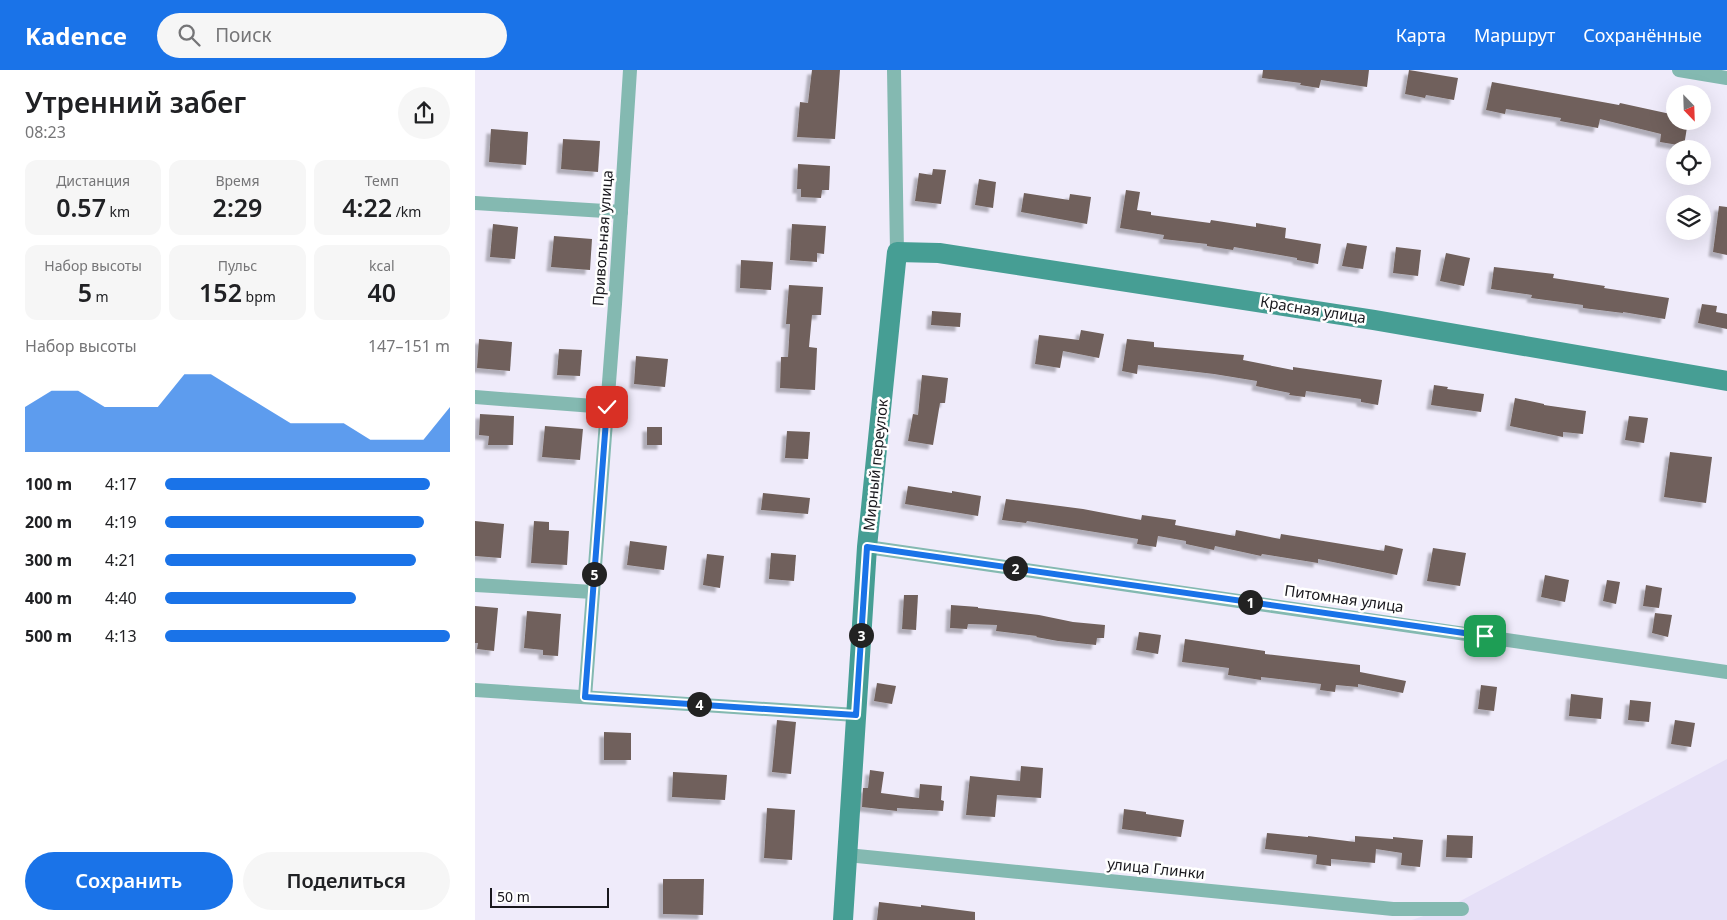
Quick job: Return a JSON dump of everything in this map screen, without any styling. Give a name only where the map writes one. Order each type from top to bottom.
[{"type":"street","name":"Привольная улица","points":[[585,697],[630,70]]},
{"type":"street","name":"Мирный переулок","points":[[843,920],[867,547],[897,252],[894,70]]},
{"type":"street","points":[[1679,70],[1727,78]]},
{"type":"street","points":[[475,203],[621,212]]},
{"type":"street","name":"Красная улица","points":[[897,252],[939,253],[1374,320],[1727,381]]},
{"type":"street","points":[[475,397],[607,407]]},
{"type":"street","name":"Питомная улица","points":[[867,547],[1727,672]]},
{"type":"street","points":[[475,585],[593,592]]},
{"type":"street","points":[[475,690],[856,715]]},
{"type":"street","name":"улица Глинки","points":[[847,855],[1393,908],[1462,909]]},
{"type":"shaded area","points":[[1727,759],[1727,920],[1412,920],[1449,907]]},
{"type":"building","points":[[812,70],[840,70],[835,139],[797,137],[800,102],[808,103]]},
{"type":"building","points":[[1263,70],[1369,70],[1367,87],[1321,80],[1319,88],[1300,85],[1301,83],[1262,78]]},
{"type":"building","points":[[1409,70],[1458,78],[1454,100],[1426,95],[1425,98],[1405,94]]},
{"type":"building","points":[[1492,82],[1619,105],[1620,103],[1666,113],[1666,130],[1687,130],[1685,140],[1666,140],[1666,143],[1660,142],[1661,134],[1600,119],[1598,128],[1560,121],[1561,118],[1506,109],[1505,114],[1486,110]]},
{"type":"building","points":[[491,129],[528,132],[526,165],[489,162]]},
{"type":"building","points":[[563,139],[600,141],[598,172],[561,169]]},
{"type":"building","points":[[798,164],[830,166],[829,190],[822,190],[821,198],[801,197],[801,189],[797,189]]},
{"type":"building","points":[[933,169],[946,170],[941,204],[915,201],[919,173],[932,175]]},
{"type":"building","points":[[979,179],[996,182],[993,208],[975,205]]},
{"type":"building","points":[[1126,190],[1140,192],[1137,210],[1151,212],[1151,215],[1210,223],[1211,220],[1256,227],[1256,223],[1286,228],[1285,238],[1321,244],[1318,264],[1297,260],[1297,258],[1234,247],[1233,250],[1207,246],[1207,244],[1163,239],[1164,235],[1120,228]]},
{"type":"building","points":[[1024,193],[1069,200],[1070,194],[1091,197],[1087,224],[1021,212]]},
{"type":"building","points":[[1719,206],[1727,207],[1727,255],[1713,252]]},
{"type":"building","points":[[493,224],[518,227],[515,259],[490,257]]},
{"type":"building","points":[[792,224],[826,226],[824,254],[817,253],[817,262],[790,260]]},
{"type":"building","points":[[554,236],[592,239],[590,270],[551,267]]},
{"type":"building","points":[[1347,243],[1367,246],[1363,269],[1342,266]]},
{"type":"building","points":[[1396,247],[1421,250],[1418,276],[1393,273]]},
{"type":"building","points":[[1446,253],[1470,258],[1464,286],[1440,281]]},
{"type":"building","points":[[741,260],[773,262],[771,290],[740,288]]},
{"type":"building","points":[[1494,267],[1554,274],[1553,278],[1669,298],[1665,319],[1583,308],[1583,305],[1531,298],[1532,295],[1491,289]]},
{"type":"building","points":[[789,285],[823,287],[821,315],[812,315],[809,347],[817,348],[815,390],[780,388],[781,357],[788,357],[790,324],[786,324]]},
{"type":"building","points":[[1702,304],[1717,306],[1716,312],[1727,314],[1727,329],[1698,323]]},
{"type":"building","points":[[932,311],[961,313],[960,327],[931,325]]},
{"type":"building","points":[[1081,330],[1104,334],[1099,358],[1063,351],[1060,368],[1035,364],[1039,335],[1079,340]]},
{"type":"building","points":[[479,339],[512,342],[510,371],[477,368]]},
{"type":"building","points":[[1127,339],[1154,342],[1154,347],[1244,355],[1243,360],[1293,370],[1293,367],[1382,380],[1378,405],[1361,402],[1361,399],[1306,391],[1305,397],[1289,395],[1290,393],[1256,386],[1257,381],[1214,374],[1138,365],[1137,374],[1122,371]]},
{"type":"building","points":[[559,349],[582,350],[580,376],[557,375]]},
{"type":"building","points":[[636,356],[668,359],[665,387],[634,384]]},
{"type":"building","points":[[922,375],[948,378],[945,403],[940,403],[933,445],[908,441],[913,414],[918,415]]},
{"type":"building","points":[[1434,385],[1448,387],[1447,389],[1484,394],[1481,412],[1431,405]]},
{"type":"building","points":[[1515,398],[1544,405],[1586,411],[1583,434],[1563,432],[1563,437],[1510,426]]},
{"type":"building","points":[[480,414],[514,416],[513,445],[488,445],[489,436],[479,435]]},
{"type":"building","points":[[1629,416],[1648,418],[1644,443],[1625,440]]},
{"type":"building","points":[[545,426],[583,429],[580,460],[542,457]]},
{"type":"building","points":[[647,427],[662,427],[662,445],[647,445]]},
{"type":"building","points":[[787,431],[810,432],[808,459],[785,458]]},
{"type":"building","points":[[1670,452],[1712,457],[1706,503],[1664,497]]},
{"type":"building","points":[[908,486],[981,496],[978,516],[905,504]]},
{"type":"building","points":[[763,493],[810,498],[808,514],[761,510]]},
{"type":"building","points":[[1006,499],[1083,509],[1141,520],[1142,515],[1176,520],[1175,525],[1235,536],[1236,530],[1280,539],[1281,534],[1384,551],[1385,545],[1403,549],[1397,575],[1318,559],[1318,563],[1262,554],[1261,556],[1215,546],[1214,550],[1186,544],[1186,541],[1158,536],[1156,547],[1137,544],[1138,539],[1027,521],[1026,523],[1002,520]]},
{"type":"building","points":[[475,521],[504,524],[501,558],[475,556]]},
{"type":"building","points":[[534,521],[549,522],[549,530],[569,531],[567,565],[531,563]]},
{"type":"building","points":[[630,541],[667,546],[664,570],[627,565]]},
{"type":"building","points":[[1433,548],[1466,553],[1460,586],[1427,581]]},
{"type":"building","points":[[771,553],[796,555],[794,581],[769,579]]},
{"type":"building","points":[[707,554],[724,556],[720,588],[703,585]]},
{"type":"building","points":[[1545,575],[1569,580],[1565,602],[1541,597]]},
{"type":"building","points":[[1607,580],[1620,582],[1616,604],[1603,601]]},
{"type":"building","points":[[1646,585],[1662,588],[1659,608],[1643,606]]},
{"type":"building","points":[[904,595],[918,595],[916,630],[902,629]]},
{"type":"building","points":[[951,605],[1105,625],[1104,638],[1097,638],[1096,645],[996,631],[997,625],[968,624],[967,629],[950,628]]},
{"type":"building","points":[[475,606],[498,608],[494,651],[477,649],[478,643],[475,643]]},
{"type":"building","points":[[527,611],[561,614],[558,656],[543,655],[543,650],[524,648]]},
{"type":"building","points":[[1655,613],[1672,615],[1668,637],[1652,633]]},
{"type":"building","points":[[1139,632],[1161,635],[1158,654],[1136,650]]},
{"type":"building","points":[[1185,639],[1265,651],[1265,654],[1360,665],[1360,672],[1406,681],[1403,693],[1358,684],[1358,687],[1336,685],[1335,692],[1320,690],[1321,684],[1261,677],[1261,680],[1228,675],[1229,668],[1182,662]]},
{"type":"building","points":[[877,683],[896,686],[892,704],[874,701]]},
{"type":"building","points":[[1481,685],[1497,687],[1494,711],[1478,709]]},
{"type":"building","points":[[1571,694],[1603,698],[1601,719],[1569,716]]},
{"type":"building","points":[[1630,700],[1651,702],[1649,722],[1628,720]]},
{"type":"building","points":[[777,720],[796,722],[791,774],[772,772]]},
{"type":"building","points":[[1675,720],[1695,723],[1691,747],[1671,744]]},
{"type":"building","points":[[604,732],[631,733],[631,760],[604,760]]},
{"type":"building","points":[[1021,766],[1043,768],[1041,798],[997,795],[995,817],[966,815],[970,776],[1020,781]]},
{"type":"building","points":[[870,770],[884,772],[881,793],[919,798],[920,784],[942,786],[941,800],[944,801],[943,811],[897,808],[897,811],[862,807],[863,788],[868,788]]},
{"type":"building","points":[[673,772],[727,775],[725,800],[672,797]]},
{"type":"building","points":[[767,808],[795,810],[792,860],[764,858]]},
{"type":"building","points":[[1124,809],[1184,820],[1181,837],[1122,829]]},
{"type":"building","points":[[1267,833],[1355,842],[1355,836],[1423,840],[1420,867],[1401,865],[1402,853],[1376,849],[1375,863],[1331,859],[1331,866],[1316,864],[1317,855],[1265,849]]},
{"type":"building","points":[[1447,835],[1473,836],[1472,858],[1446,857]]},
{"type":"building","points":[[663,879],[704,879],[703,915],[663,914]]},
{"type":"building","points":[[879,902],[975,912],[975,920],[877,920]]},
{"type":"route","points":[[607,407],[585,697],[856,715],[867,547],[1485,636]]}]
